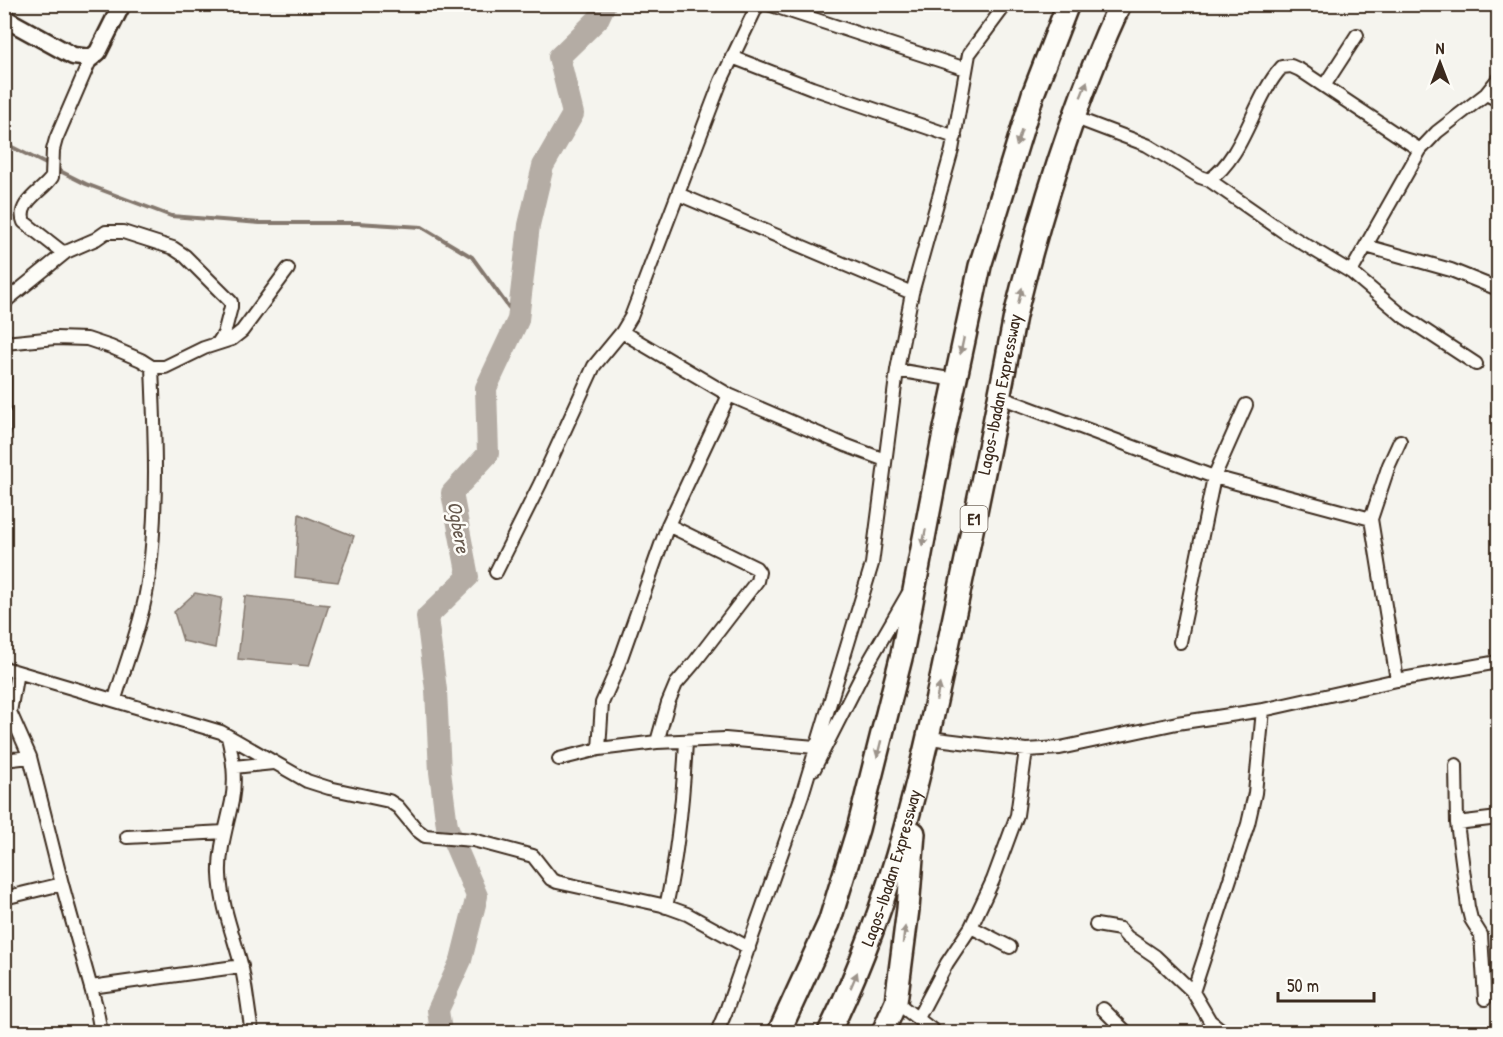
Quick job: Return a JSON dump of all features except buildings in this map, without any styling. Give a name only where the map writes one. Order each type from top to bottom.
[{"type":"highway","points":[[779,1032],[812,962],[845,873],[897,675],[955,380],[980,266],[1004,181],[1033,94],[1068,4]]},
{"type":"highway","name":"Lagos-Ibadan Expressway","points":[[829,1032],[855,978],[886,895],[915,793],[929,738],[1028,265],[1073,117],[1120,4]]},
{"type":"highway","points":[[883,1032],[896,1002],[908,909],[914,841],[915,793]]},
{"type":"street","points":[[66,252],[61,251],[24,222],[21,216],[23,207],[52,177],[53,150],[91,58],[98,52],[122,4]]},
{"type":"street","points":[[496,572],[540,484],[594,366],[622,332],[631,316],[732,57],[759,4]]},
{"type":"street","points":[[768,4],[966,69]]},
{"type":"street","points":[[717,1032],[802,795],[872,564],[897,370],[912,293],[955,137],[969,54],[1006,4]]},
{"type":"street","points":[[4,18],[73,56],[91,58]]},
{"type":"street","points":[[1324,86],[1357,35]]},
{"type":"street","points":[[732,57],[812,88],[955,137]]},
{"type":"street","points":[[1209,180],[1219,173],[1232,153],[1270,82],[1282,67],[1291,66],[1300,70],[1420,150]]},
{"type":"street","points":[[1351,272],[1420,150],[1437,132],[1486,94],[1498,79]]},
{"type":"street","points":[[1486,94],[1498,100]]},
{"type":"street","points":[[1073,117],[1147,145],[1200,177],[1209,180],[1284,231],[1351,272],[1403,316],[1476,364]]},
{"type":"street","points":[[678,194],[912,293]]},
{"type":"street","points":[[4,304],[66,252],[96,239],[106,231],[123,232],[173,248],[185,256],[231,302],[224,334],[218,343]]},
{"type":"street","points":[[1366,246],[1451,270],[1498,287]]},
{"type":"street","points":[[5,343],[55,338],[87,339],[152,367],[165,367],[232,339],[242,331],[288,269]]},
{"type":"street","points":[[622,332],[729,394],[845,446],[885,460]]},
{"type":"street","points":[[4,338],[4,431]]},
{"type":"street","points":[[115,699],[145,600],[149,576],[156,478],[152,367]]},
{"type":"street","points":[[897,370],[955,380]]},
{"type":"street","points":[[599,749],[602,703],[617,669],[668,525],[729,394]]},
{"type":"street","points":[[1000,397],[1214,477],[1371,519]]},
{"type":"street","points":[[1180,642],[1214,477],[1246,405]]},
{"type":"street","points":[[1397,680],[1371,519],[1389,465],[1400,441]]},
{"type":"street","points":[[657,742],[676,684],[757,581],[759,572],[756,568],[668,525]]},
{"type":"street","points":[[802,795],[867,665],[916,580]]},
{"type":"street","points":[[929,738],[1026,750],[1060,748],[1177,723],[1263,710],[1397,680],[1498,662]]},
{"type":"street","points":[[4,668],[221,732],[307,781],[388,801],[398,807],[425,836],[473,840],[533,856],[551,879],[557,882],[687,914],[748,948]]},
{"type":"street","points":[[10,712],[17,672]]},
{"type":"street","points":[[4,700],[30,757],[101,1032]]},
{"type":"street","points":[[1193,992],[1248,824],[1255,793],[1263,710]]},
{"type":"street","points":[[228,737],[234,767],[232,800],[220,851],[220,876],[223,901],[242,966],[252,1032]]},
{"type":"street","points":[[559,759],[599,749],[657,742],[725,739],[815,747]]},
{"type":"street","points":[[666,907],[682,815],[686,742]]},
{"type":"street","points":[[918,1018],[947,963],[971,927],[993,880],[1017,815],[1026,750]]},
{"type":"street","points":[[4,760],[30,757]]},
{"type":"street","points":[[234,767],[273,763]]},
{"type":"street","points":[[1456,765],[1457,823],[1468,907],[1481,935],[1485,999]]},
{"type":"street","points":[[1457,823],[1498,818]]},
{"type":"street","points":[[127,837],[225,832]]},
{"type":"street","points":[[4,898],[62,884]]},
{"type":"street","points":[[1096,926],[1120,929],[1127,937],[1155,956],[1193,992],[1210,1021],[1224,1032]]},
{"type":"street","points":[[971,927],[1010,947]]},
{"type":"street","points":[[91,987],[242,966]]},
{"type":"street","points":[[896,1002],[935,1032]]},
{"type":"street","points":[[1103,1009],[1126,1032]]},
{"type":"shaded area","points":[[299,514],[354,536],[338,582],[295,577]]},
{"type":"shaded area","points":[[195,593],[222,598],[215,648],[183,641],[174,612]]},
{"type":"shaded area","points":[[245,596],[329,605],[309,666],[238,659]]},
{"type":"waterway","name":"Ogbere","points":[[441,1032],[438,1010],[461,960],[477,896],[447,826],[440,772],[436,690],[427,617],[468,577],[452,493],[488,454],[486,388],[518,320],[529,225],[543,166],[573,114],[559,57],[598,19],[605,4]]},
{"type":"waterway","points":[[4,143],[50,166]]},
{"type":"waterway","points":[[56,169],[86,184],[171,216],[260,223],[357,223],[422,227],[472,257],[518,320]]}]
